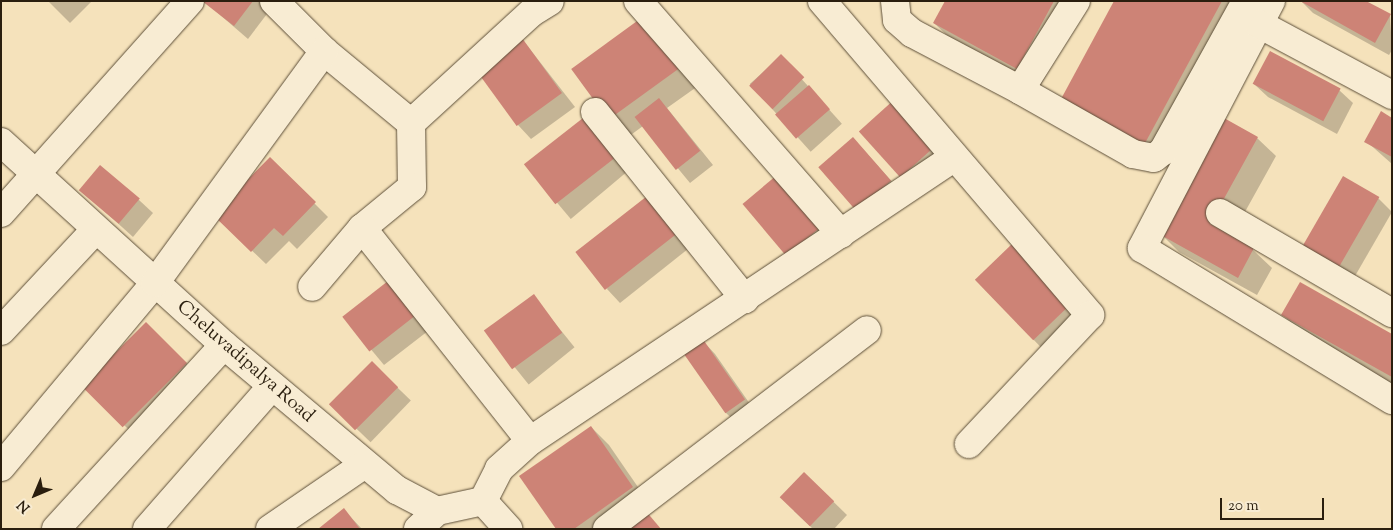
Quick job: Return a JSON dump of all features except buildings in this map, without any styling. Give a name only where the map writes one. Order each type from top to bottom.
[{"type":"street","points":[[1,213],[37,175],[190,1]]},
{"type":"street","points":[[274,1],[324,51],[411,123]]},
{"type":"street","points":[[638,1],[841,234]]},
{"type":"street","points":[[822,1],[953,158],[1090,315],[969,444]]},
{"type":"street","points":[[895,1],[897,20],[912,33],[1020,90],[1133,154],[1154,158],[1162,151],[1259,9]]},
{"type":"street","points":[[1020,90],[1076,1]]},
{"type":"street","points":[[312,287],[362,228],[412,187],[411,123],[533,5]]},
{"type":"street","points":[[1259,9],[1392,95]]},
{"type":"street","points":[[1259,9],[1142,248],[1392,400]]},
{"type":"street","points":[[1,467],[155,283],[324,51]]},
{"type":"street","points":[[595,112],[744,299]]},
{"type":"street","name":"Cheluvadipalya Road","points":[[1,142],[224,345],[397,490],[427,520],[483,501]]},
{"type":"street","points":[[508,529],[483,501],[499,469],[530,441],[953,158]]},
{"type":"street","points":[[1220,213],[1392,313]]},
{"type":"street","points":[[362,228],[530,441]]},
{"type":"street","points":[[1,331],[96,229]]},
{"type":"street","points":[[607,529],[867,330]]},
{"type":"street","points":[[56,529],[224,345]]},
{"type":"street","points":[[147,529],[272,386]]},
{"type":"street","points":[[270,529],[365,464]]}]
